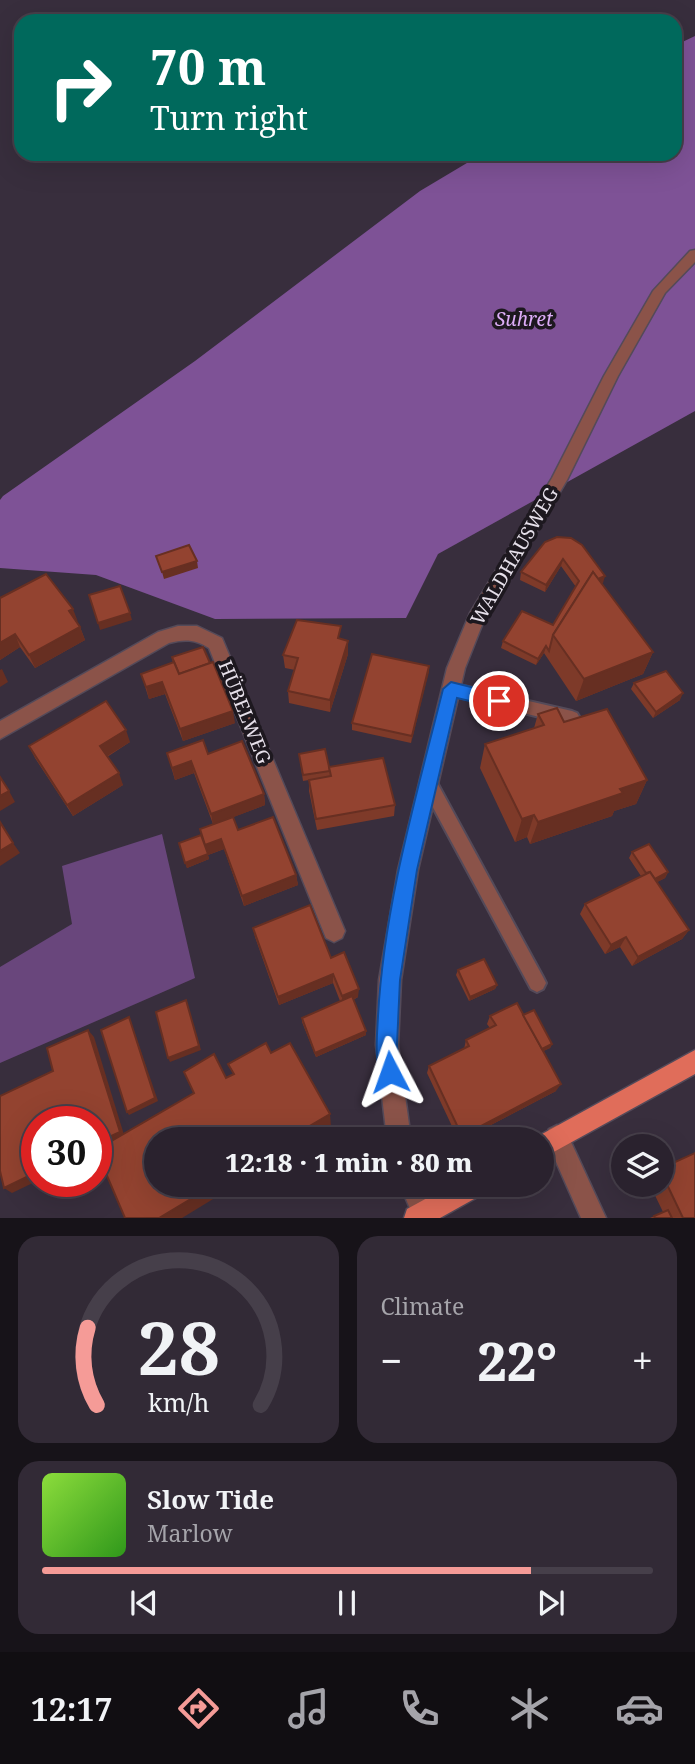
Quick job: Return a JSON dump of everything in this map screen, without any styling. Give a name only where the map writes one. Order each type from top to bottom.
[{"type":"main road","points":[[554,1139],[695,1061]]},
{"type":"main road","points":[[420,1216],[453,1197]]},
{"type":"street","name":"WALDHAUSWEG","points":[[397,1127],[387,1045],[390,980],[408,870],[451,689],[476,618],[558,480],[617,366],[660,291],[695,254]]},
{"type":"street","name":"HÜBELWEG","points":[[0,731],[164,637],[185,631],[203,633],[216,643],[334,931]]},
{"type":"street","points":[[554,1150],[594,1218]]},
{"type":"street","points":[[415,1197],[420,1216]]},
{"type":"lane","points":[[451,689],[572,718]]},
{"type":"lane","points":[[428,782],[537,984]]},
{"type":"shaded area","points":[[162,834],[195,978],[0,1063],[0,967],[72,924],[62,866]]},
{"type":"green space","name":"Suhret","points":[[695,36],[695,411],[438,554],[406,618],[215,619],[96,575],[0,568],[0,500],[3,496],[195,361],[420,191],[470,161],[682,161],[682,42]]},
{"type":"building","points":[[557,537],[571,538],[582,545],[605,576],[598,579],[593,572],[553,635],[549,651],[546,646],[538,659],[503,641],[522,611],[553,625],[579,581],[563,559],[546,585],[521,572],[545,542]]},
{"type":"building","points":[[189,545],[197,561],[162,572],[156,556]]},
{"type":"building","points":[[593,572],[653,652],[584,679],[553,635]]},
{"type":"building","points":[[46,574],[73,609],[69,611],[80,627],[29,655],[15,634],[0,643],[0,598]]},
{"type":"building","points":[[120,586],[130,613],[98,623],[89,595]]},
{"type":"building","points":[[297,620],[341,626],[338,638],[348,641],[330,700],[288,691],[298,658],[283,655]]},
{"type":"building","points":[[203,647],[210,663],[179,674],[172,657]]},
{"type":"building","points":[[372,654],[429,666],[412,736],[352,723]]},
{"type":"building","points":[[174,662],[179,674],[213,662],[233,711],[180,729],[162,682],[146,687],[141,674]]},
{"type":"building","points":[[666,671],[683,693],[656,712],[634,683]]},
{"type":"building","points":[[106,701],[126,730],[100,746],[119,773],[67,805],[29,746]]},
{"type":"building","points":[[557,708],[564,722],[607,709],[647,780],[620,789],[623,793],[538,822],[534,815],[522,819],[485,744],[544,725],[538,714]]},
{"type":"building","points":[[203,740],[208,754],[242,741],[264,794],[211,814],[191,761],[172,768],[167,753]]},
{"type":"building","points":[[325,749],[330,771],[303,775],[299,754]]},
{"type":"building","points":[[383,758],[395,805],[316,819],[309,780],[331,776],[329,767]]},
{"type":"building","points":[[0,777],[9,791],[0,796]]},
{"type":"building","points":[[233,817],[238,830],[273,817],[296,875],[242,896],[221,839],[205,845],[200,829]]},
{"type":"building","points":[[0,822],[13,843],[0,851]]},
{"type":"building","points":[[201,835],[208,854],[185,863],[179,843]]},
{"type":"building","points":[[649,844],[668,872],[655,879],[650,872],[646,873],[632,852]]},
{"type":"building","points":[[650,872],[689,930],[638,957],[626,937],[611,945],[585,904]]},
{"type":"building","points":[[310,905],[331,958],[344,952],[359,989],[342,996],[333,974],[278,997],[253,928]]},
{"type":"building","points":[[484,959],[497,985],[470,997],[458,970]]},
{"type":"building","points":[[352,996],[366,1031],[315,1053],[302,1018]]},
{"type":"building","points":[[186,1000],[199,1046],[168,1058],[156,1012]]},
{"type":"building","points":[[517,1003],[561,1084],[479,1127],[458,1127],[429,1066],[469,1046],[466,1040],[496,1025],[490,1016]]},
{"type":"building","points":[[534,1010],[552,1044],[542,1049],[523,1015]]},
{"type":"building","points":[[129,1017],[155,1098],[127,1112],[101,1030]]},
{"type":"building","points":[[88,1030],[112,1106],[21,1106],[21,1180],[4,1188],[0,1171],[0,1096],[53,1071],[47,1048]]},
{"type":"building","points":[[266,1043],[271,1053],[290,1043],[330,1114],[308,1127],[144,1127],[144,1197],[194,1197],[159,1218],[125,1218],[112,1188],[112,1141],[194,1093],[184,1072],[214,1054],[226,1078],[234,1074],[228,1064]]},
{"type":"building","points":[[112,1106],[120,1132],[112,1136]]},
{"type":"building","points":[[695,1153],[695,1218],[683,1218],[673,1197],[674,1163]]},
{"type":"building","points":[[668,1210],[672,1218],[655,1218],[654,1216]]},
{"type":"route","points":[[390,1072],[387,1045],[390,980],[408,870],[451,689],[499,701]]}]
